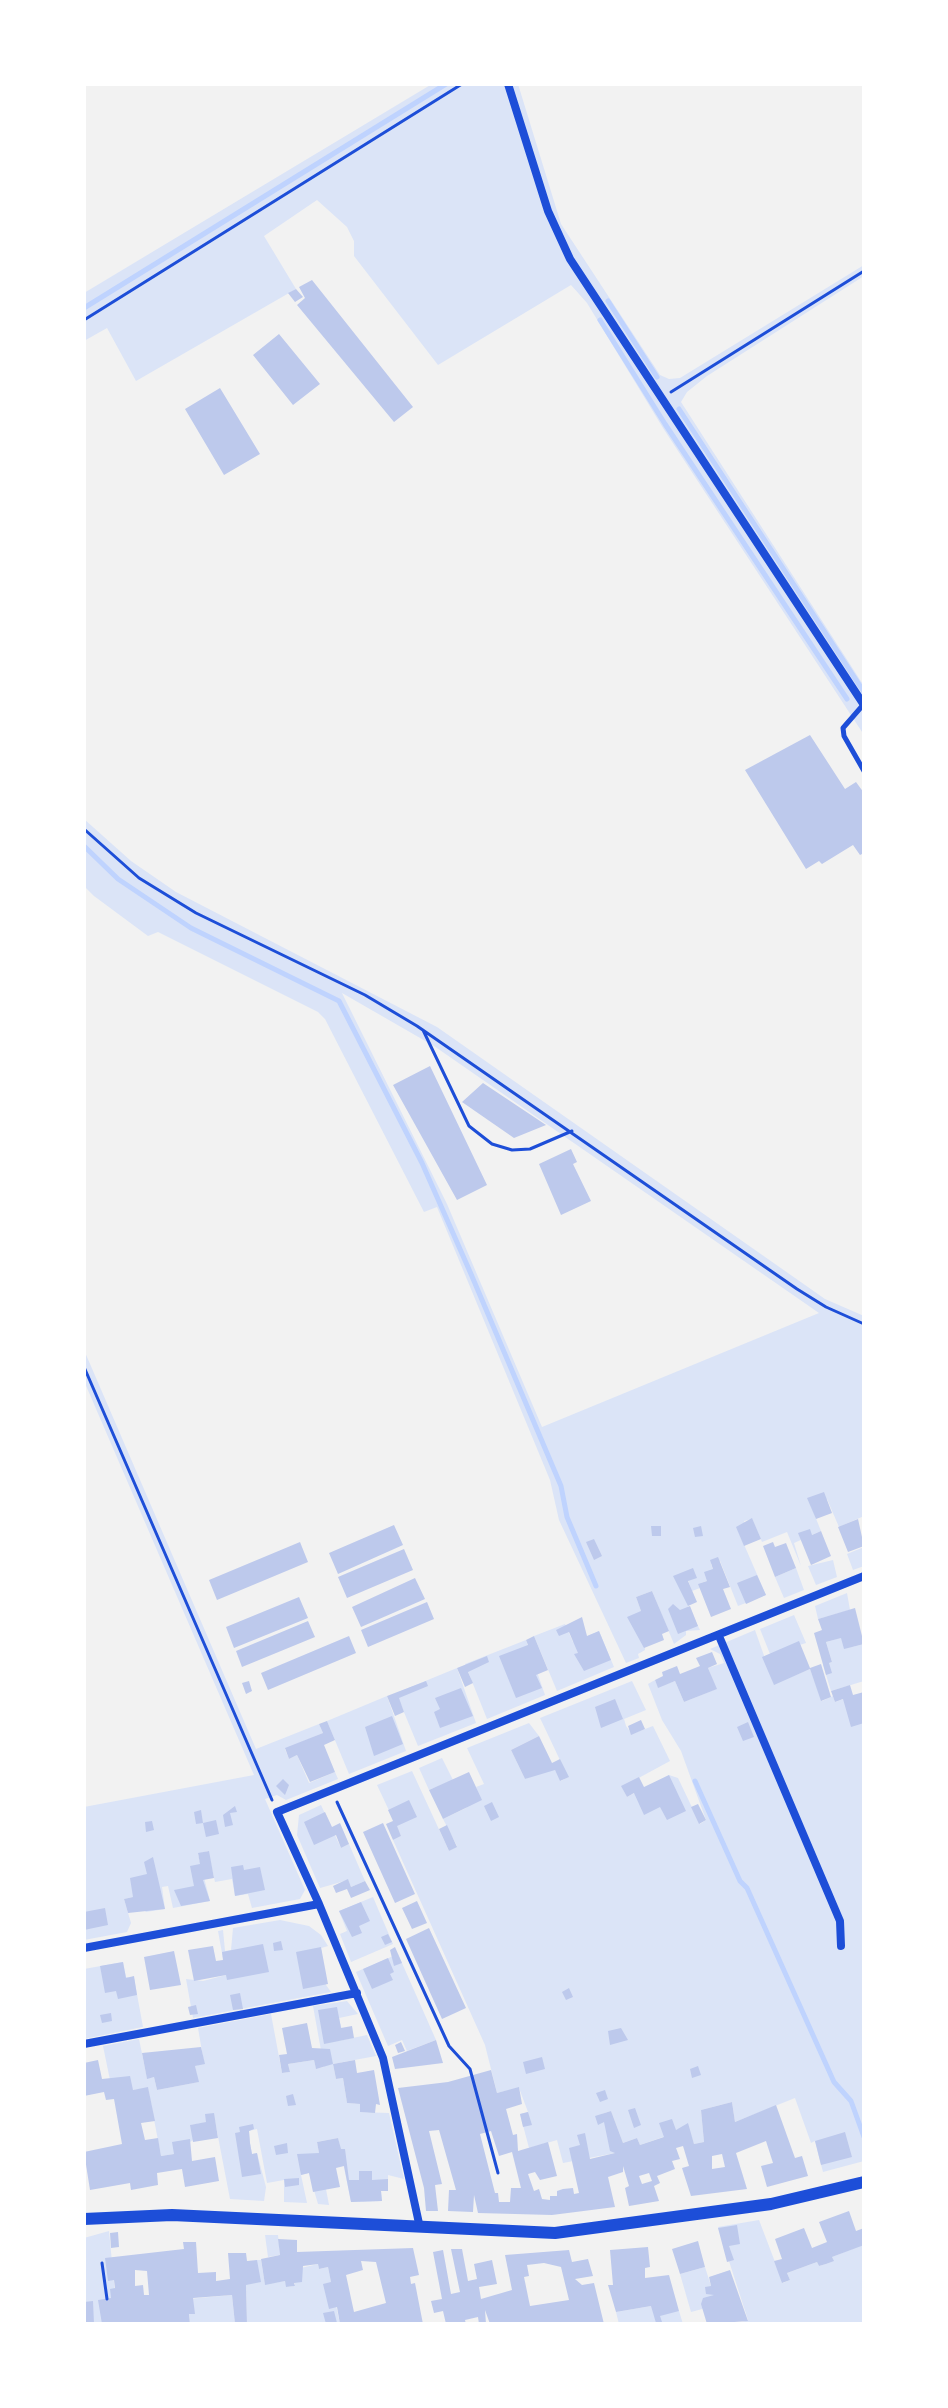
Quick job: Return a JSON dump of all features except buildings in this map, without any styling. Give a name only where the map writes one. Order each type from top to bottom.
[{"type":"street","points":[[508,84],[559,237],[584,282],[864,705]]},
{"type":"street","points":[[420,2228],[383,2058],[277,1812],[863,1580]]},
{"type":"street","points":[[719,1636],[840,1921],[841,1946]]},
{"type":"street","points":[[84,1948],[319,1904]]},
{"type":"street","points":[[84,2044],[357,1993]]},
{"type":"street","points":[[84,2219],[161,2215],[540,2234],[586,2231],[771,2204],[864,2182]]},
{"type":"lane","points":[[864,705],[843,728],[844,736],[864,771]]},
{"type":"path","points":[[84,320],[462,84]]},
{"type":"path","points":[[661,398],[864,271]]},
{"type":"path","points":[[84,829],[139,878],[196,913],[365,995],[423,1030],[807,1295],[864,1324]]},
{"type":"path","points":[[423,1030],[469,1126],[492,1144],[512,1150],[530,1149],[572,1131]]},
{"type":"path","points":[[84,1367],[277,1812]]},
{"type":"path","points":[[332,1791],[449,2046],[468,2064],[498,2173]]},
{"type":"path","points":[[102,2263],[107,2299]]},
{"type":"shaded area","points":[[432,84],[518,84],[561,224],[660,375],[669,379],[680,378],[864,265],[864,276],[707,376],[687,392],[681,402],[864,686],[864,735],[663,428],[587,303],[571,285],[438,365],[354,256],[354,241],[347,227],[317,200],[264,236],[296,289],[136,381],[107,328],[84,341],[84,293]]},
{"type":"shaded area","points":[[84,819],[131,861],[176,892],[437,1027],[825,1299],[864,1316],[864,1516],[839,1527],[827,1499],[811,1506],[821,1531],[794,1543],[801,1566],[787,1532],[762,1542],[752,1519],[744,1521],[747,1529],[739,1533],[766,1595],[738,1606],[720,1561],[711,1564],[716,1577],[699,1584],[700,1588],[692,1591],[687,1577],[688,1606],[700,1630],[686,1631],[686,1635],[674,1644],[652,1591],[636,1597],[641,1611],[645,1650],[638,1654],[639,1658],[626,1663],[559,1520],[550,1480],[437,1207],[424,1212],[325,1019],[318,1012],[158,932],[148,936],[84,886]],"holes":[[[342,993],[434,1046],[819,1313],[542,1427],[447,1204]]]},
{"type":"shaded area","points":[[84,1350],[256,1749],[319,1724],[323,1733],[285,1749],[289,1759],[297,1755],[309,1783],[335,1772],[338,1779],[286,1800],[277,1795],[265,1799],[305,1890],[300,1899],[252,1908],[248,1894],[235,1896],[232,1879],[215,1882],[208,1851],[198,1854],[210,1901],[173,1908],[168,1886],[162,1887],[165,1909],[146,1912],[133,1897],[124,1899],[131,1923],[127,1932],[84,1940],[84,1807],[254,1775],[84,1381]]},
{"type":"shaded area","points":[[864,1547],[864,1566],[853,1570],[847,1554]]},
{"type":"shaded area","points":[[833,1560],[837,1577],[816,1585],[808,1566]]},
{"type":"shaded area","points":[[796,1568],[804,1590],[784,1598],[775,1577]]},
{"type":"shaded area","points":[[847,1593],[850,1610],[818,1619],[815,1606]]},
{"type":"shaded area","points":[[794,1615],[806,1643],[770,1654],[760,1629]]},
{"type":"shaded area","points":[[565,1624],[573,1642],[599,1631],[614,1667],[557,1691],[534,1636]]},
{"type":"shaded area","points":[[755,1630],[774,1684],[810,1669],[822,1701],[833,1696],[835,1702],[864,1692],[864,2161],[823,2172],[815,2141],[811,2143],[795,2098],[735,2122],[732,2102],[701,2110],[704,2142],[694,2144],[688,2127],[676,2130],[665,2141],[663,2137],[640,2145],[637,2138],[623,2143],[611,2111],[602,2114],[615,2153],[563,2163],[557,2140],[529,2148],[520,2114],[528,2112],[519,2088],[497,2093],[485,2045],[393,1840],[401,1836],[377,1785],[412,1771],[449,1851],[457,1846],[443,1819],[466,1808],[478,1793],[476,1787],[484,1784],[467,1748],[529,1723],[539,1736],[511,1750],[525,1779],[553,1766],[561,1781],[568,1777],[540,1718],[632,1681],[646,1710],[624,1719],[626,1726],[632,1734],[653,1726],[670,1761],[622,1787],[627,1797],[669,1775],[678,1778],[700,1824],[706,1820],[681,1751],[662,1720],[648,1684],[655,1680],[658,1687],[675,1681],[684,1702],[716,1689],[708,1668],[724,1663],[720,1654],[710,1649]]},
{"type":"shaded area","points":[[847,1636],[851,1647],[864,1644],[864,1681],[831,1691],[823,1665],[832,1662],[826,1642]]},
{"type":"shaded area","points":[[526,1640],[545,1695],[487,1719],[465,1664]]},
{"type":"shaded area","points":[[457,1668],[476,1723],[418,1746],[396,1693]]},
{"type":"shaded area","points":[[387,1696],[406,1751],[349,1774],[327,1721]]},
{"type":"shaded area","points":[[442,1758],[453,1780],[429,1790],[419,1768]]},
{"type":"shaded area","points":[[321,1805],[341,1848],[349,1844],[365,1881],[351,1887],[348,1880],[320,1888],[297,1835],[299,1815]]},
{"type":"shaded area","points":[[373,1897],[393,1944],[351,1962],[340,1934],[347,1931],[339,1911]]},
{"type":"shaded area","points":[[280,1920],[309,1926],[321,1935],[328,1946],[321,1948],[326,1985],[331,1992],[193,2018],[186,1979],[203,1981],[226,1975],[218,1931],[223,1930],[225,1951],[231,1950],[233,1928]]},
{"type":"shaded area","points":[[398,1954],[436,2040],[407,2051],[402,2040],[388,2046],[356,1972]]},
{"type":"shaded area","points":[[123,1962],[126,1977],[134,1978],[143,2027],[84,2039],[84,1969]]},
{"type":"shaded area","points":[[347,2001],[358,2014],[339,2018],[342,2030],[338,2041],[367,2035],[376,2056],[333,2064],[336,2079],[343,2078],[347,2103],[360,2104],[360,2112],[389,2113],[404,2179],[388,2175],[388,2191],[381,2191],[382,2201],[351,2202],[338,2138],[317,2142],[329,2205],[318,2204],[309,2173],[301,2175],[307,2203],[284,2202],[284,2180],[267,2183],[257,2129],[249,2131],[250,2143],[252,2154],[257,2153],[266,2187],[264,2201],[230,2199],[215,2121],[191,2125],[193,2140],[174,2154],[161,2156],[148,2088],[133,2090],[110,2080],[103,2046],[139,2039],[147,2078],[154,2077],[157,2090],[198,2082],[195,2066],[204,2063],[198,2028],[271,2014],[282,2073],[290,2072],[288,2064],[314,2060],[316,2068],[324,2067],[313,2006]]},
{"type":"shaded area","points":[[759,2220],[783,2283],[790,2280],[787,2273],[817,2262],[819,2266],[826,2264],[833,2261],[832,2257],[862,2245],[864,2324],[737,2324],[748,2320],[718,2227]]},
{"type":"shaded area","points":[[109,2231],[118,2324],[84,2324],[84,2238]]},
{"type":"shaded area","points":[[265,2235],[278,2235],[280,2255],[268,2257]]},
{"type":"shaded area","points":[[257,2260],[261,2260],[265,2284],[285,2281],[287,2287],[295,2286],[292,2270],[318,2264],[319,2269],[328,2267],[340,2324],[243,2324],[247,2323],[246,2285]]},
{"type":"shaded area","points":[[705,2267],[717,2305],[691,2312],[680,2274]]},
{"type":"shaded area","points":[[232,2295],[235,2324],[190,2324],[188,2299]]},
{"type":"shaded area","points":[[651,2306],[679,2311],[683,2324],[619,2324],[616,2312]]},
{"type":"waterway","points":[[84,308],[446,84]]},
{"type":"waterway","points":[[608,301],[657,377]]},
{"type":"waterway","points":[[600,320],[847,699]]},
{"type":"waterway","points":[[679,409],[864,692]]},
{"type":"waterway","points":[[84,846],[118,879],[191,928],[339,1001],[422,1163],[471,1274],[561,1486],[567,1517],[596,1586]]},
{"type":"waterway","points":[[695,1781],[834,2082],[851,2101],[864,2137]]}]
